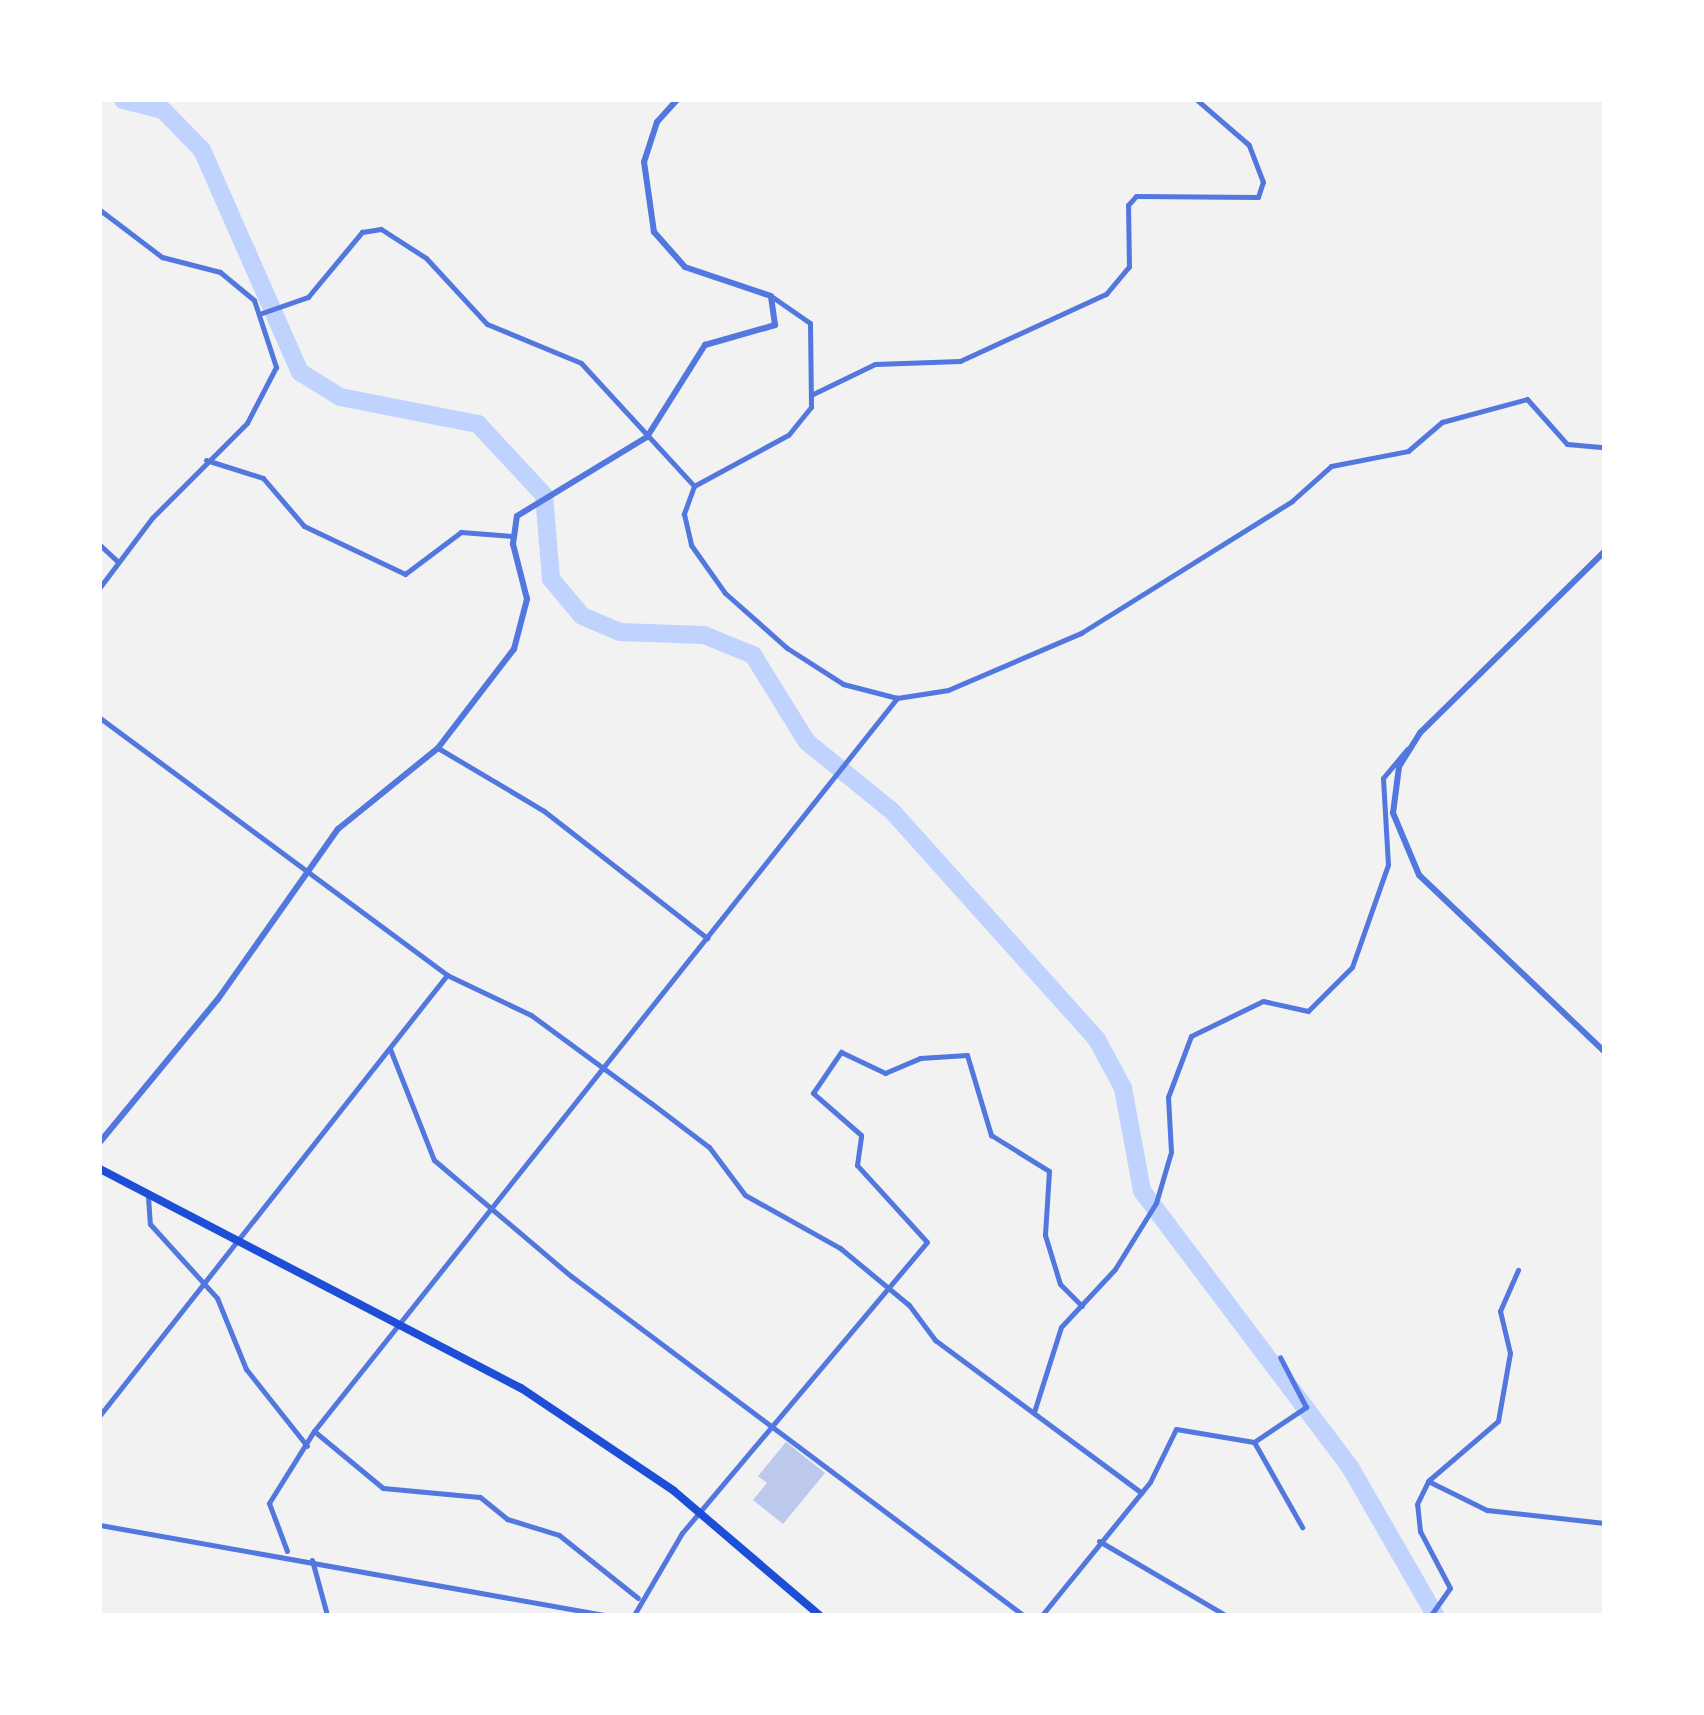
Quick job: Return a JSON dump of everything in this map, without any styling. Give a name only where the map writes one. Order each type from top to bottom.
[{"type":"main road","points":[[100,1170],[401,1322],[560,1413],[698,1514],[819,1615]]},
{"type":"street","points":[[678,100],[656,122],[644,162],[654,232],[685,267],[772,296],[810,323],[811,395],[800,428],[694,486]]},
{"type":"street","points":[[811,395],[876,364],[960,360],[1106,294],[1130,266],[1128,205],[1136,196],[1258,197],[1263,182],[1249,145],[1197,100]]},
{"type":"street","points":[[100,210],[162,257],[220,272],[266,312],[273,376],[248,423],[206,460],[100,587]]},
{"type":"street","points":[[266,312],[292,304],[329,282],[362,232],[382,230],[428,260],[487,324],[581,363],[694,486]]},
{"type":"street","points":[[100,1142],[338,829],[438,748],[519,639],[528,599],[512,536],[529,505],[647,437],[705,345],[776,325],[772,296]]},
{"type":"street","points":[[694,486],[686,529],[725,593],[843,684],[898,698],[948,690],[1081,633],[1292,502],[1330,466],[1408,451],[1442,422],[1527,400],[1567,444],[1604,447]]},
{"type":"street","points":[[206,460],[263,478],[304,526],[405,574],[461,532],[512,536]]},
{"type":"street","points":[[100,546],[118,562]]},
{"type":"street","points":[[1034,1412],[1040,1374],[1082,1306],[1156,1202],[1171,1152],[1168,1097],[1191,1036],[1262,1001],[1308,1011],[1352,968],[1388,865],[1384,778],[1407,750],[1604,552]]},
{"type":"street","points":[[287,1552],[269,1503],[308,1446],[314,1430],[597,1070],[839,782],[898,698]]},
{"type":"street","points":[[100,718],[448,975],[531,1015],[597,1070],[709,1147],[745,1196],[807,1226],[892,1293],[935,1340],[1142,1493]]},
{"type":"street","points":[[438,748],[544,811],[708,938]]},
{"type":"street","points":[[1407,750],[1393,813],[1412,865],[1604,1052]]},
{"type":"street","points":[[100,1415],[448,975]]},
{"type":"street","points":[[390,1049],[434,1160],[768,1424],[1024,1615]]},
{"type":"street","points":[[634,1615],[638,1598],[768,1424],[825,1353],[892,1293],[929,1237],[866,1177],[857,1165],[861,1136],[813,1093],[842,1052],[885,1073],[920,1058],[967,1054],[991,1135],[1050,1170],[1045,1235],[1060,1284],[1082,1306]]},
{"type":"street","points":[[148,1197],[150,1224],[228,1315],[246,1369],[308,1446]]},
{"type":"street","points":[[1431,1615],[1450,1594],[1417,1524],[1428,1481],[1498,1422],[1510,1353],[1500,1311],[1518,1270]]},
{"type":"street","points":[[1042,1615],[1142,1493],[1176,1429],[1254,1442],[1306,1407],[1280,1357]]},
{"type":"street","points":[[314,1430],[382,1488],[480,1497],[506,1519],[558,1535],[638,1598]]},
{"type":"street","points":[[1254,1442],[1302,1528]]},
{"type":"street","points":[[1428,1481],[1487,1510],[1604,1523]]},
{"type":"street","points":[[100,1525],[287,1552],[604,1615]]},
{"type":"street","points":[[1099,1541],[1225,1615]]},
{"type":"street","points":[[312,1558],[327,1615]]},
{"type":"building","points":[[786,1442],[825,1473],[783,1524],[753,1500],[767,1483],[758,1476]]},
{"type":"waterway","points":[[123,100],[163,110],[202,150],[300,372],[340,397],[478,424],[544,495],[551,579],[582,616],[620,632],[704,635],[753,655],[807,742],[892,811],[1096,1038],[1123,1088],[1142,1191],[1350,1467],[1435,1615]]}]
